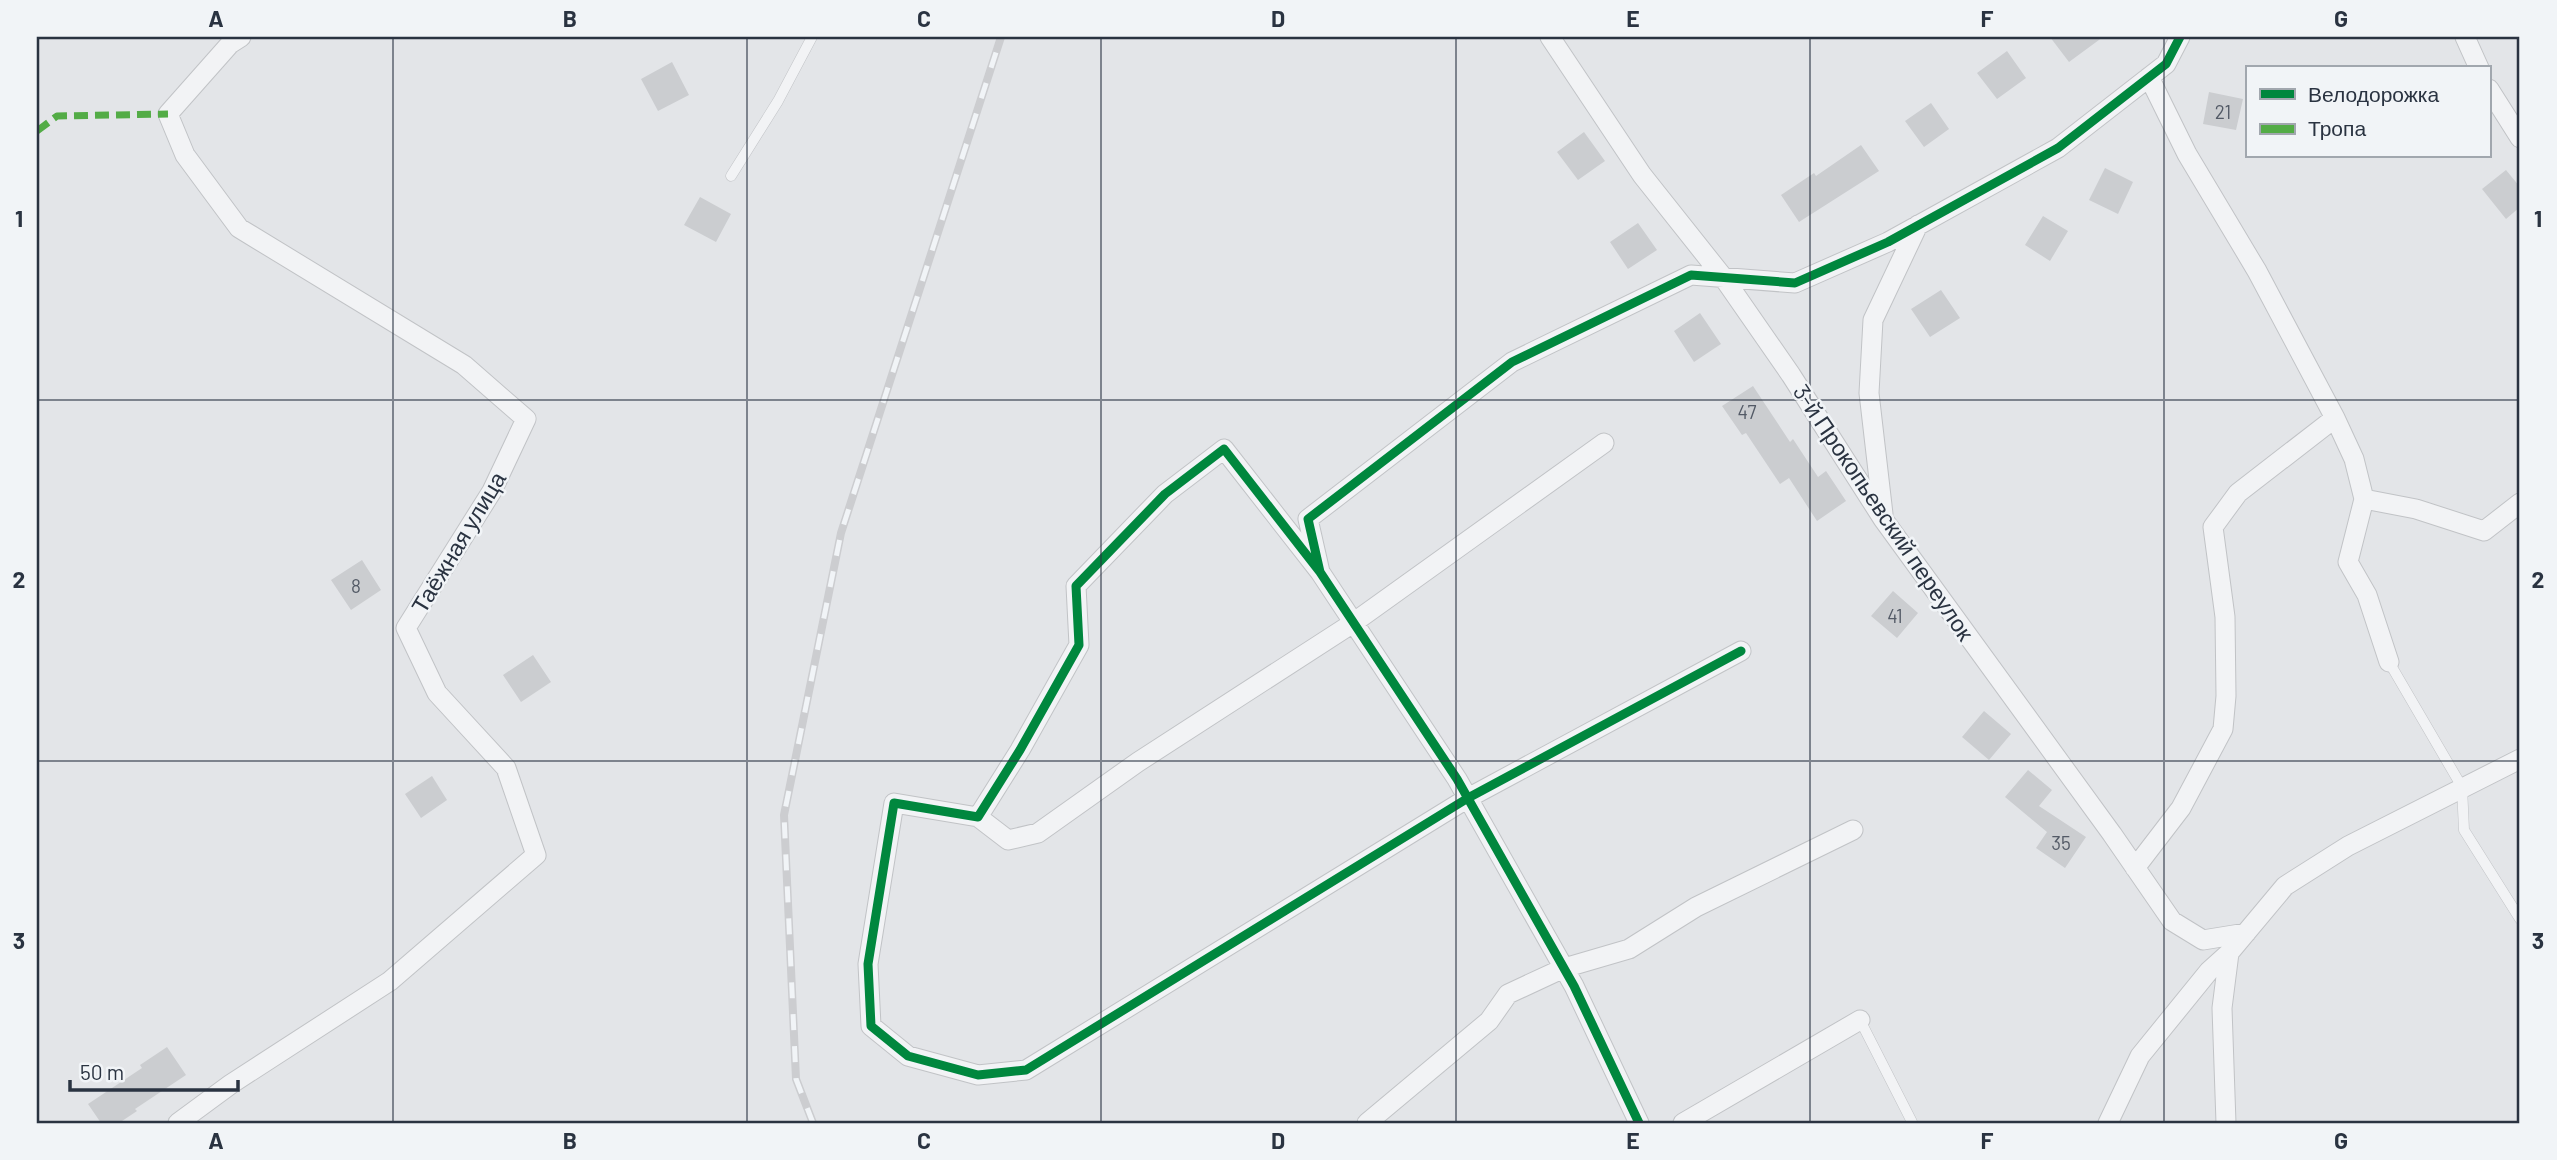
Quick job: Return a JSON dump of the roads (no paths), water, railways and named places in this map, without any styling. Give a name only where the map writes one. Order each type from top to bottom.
[{"type":"street","name":"Таёжная улица","points":[[178,1123],[231,1084],[390,981],[536,855],[506,768],[437,693],[406,628],[492,491],[526,419],[464,365],[239,228],[185,155],[167,114],[230,44],[241,37]]},
{"type":"street","name":"3-й Прокопьевский переулок","points":[[1550,37],[1642,175],[1723,277],[1791,375],[1883,519],[2172,921],[2203,940],[2246,933]]},
{"type":"street","points":[[1320,572],[1308,519],[1512,362],[1691,275],[1795,283],[1888,242],[2058,148],[2166,64],[2180,37]]},
{"type":"street","points":[[2465,37],[2478,66]]},
{"type":"street","points":[[2149,77],[2187,154],[2257,271],[2354,459],[2364,499],[2348,562],[2367,595],[2389,662]]},
{"type":"street","points":[[2490,91],[2520,138]]},
{"type":"street","points":[[1883,519],[1869,393],[1873,320],[1918,225]]},
{"type":"street","points":[[2135,868],[2181,808],[2223,729],[2227,696],[2225,617],[2213,527],[2238,493],[2335,418]]},
{"type":"street","points":[[1604,443],[1353,623],[1138,762],[1038,833],[1008,841],[978,817],[894,803],[868,964],[871,1026],[908,1056],[978,1074],[1026,1070],[1468,798],[1741,652]]},
{"type":"street","points":[[978,817],[1020,750],[1079,645],[1076,586],[1165,494],[1224,449],[1320,572],[1468,798],[1564,968],[1639,1123]]},
{"type":"street","points":[[2364,499],[2416,509],[2483,531],[2520,503]]},
{"type":"street","points":[[2108,1123],[2140,1056],[2209,971],[2229,953],[2285,886],[2348,846],[2520,759]]},
{"type":"street","points":[[1367,1123],[1489,1021],[1508,994],[1564,968],[1629,949],[1696,907],[1853,830]]},
{"type":"street","points":[[2226,1123],[2222,1008],[2229,953]]},
{"type":"street","points":[[1683,1123],[1860,1020]]},
{"type":"lane","points":[[731,176],[778,101],[812,37]]},
{"type":"lane","points":[[2389,662],[2462,787],[2464,830],[2520,919]]},
{"type":"lane","points":[[1860,1020],[1912,1122]]},
{"type":"railway","points":[[813,1123],[796,1079],[784,815],[841,533],[1001,37]]}]
